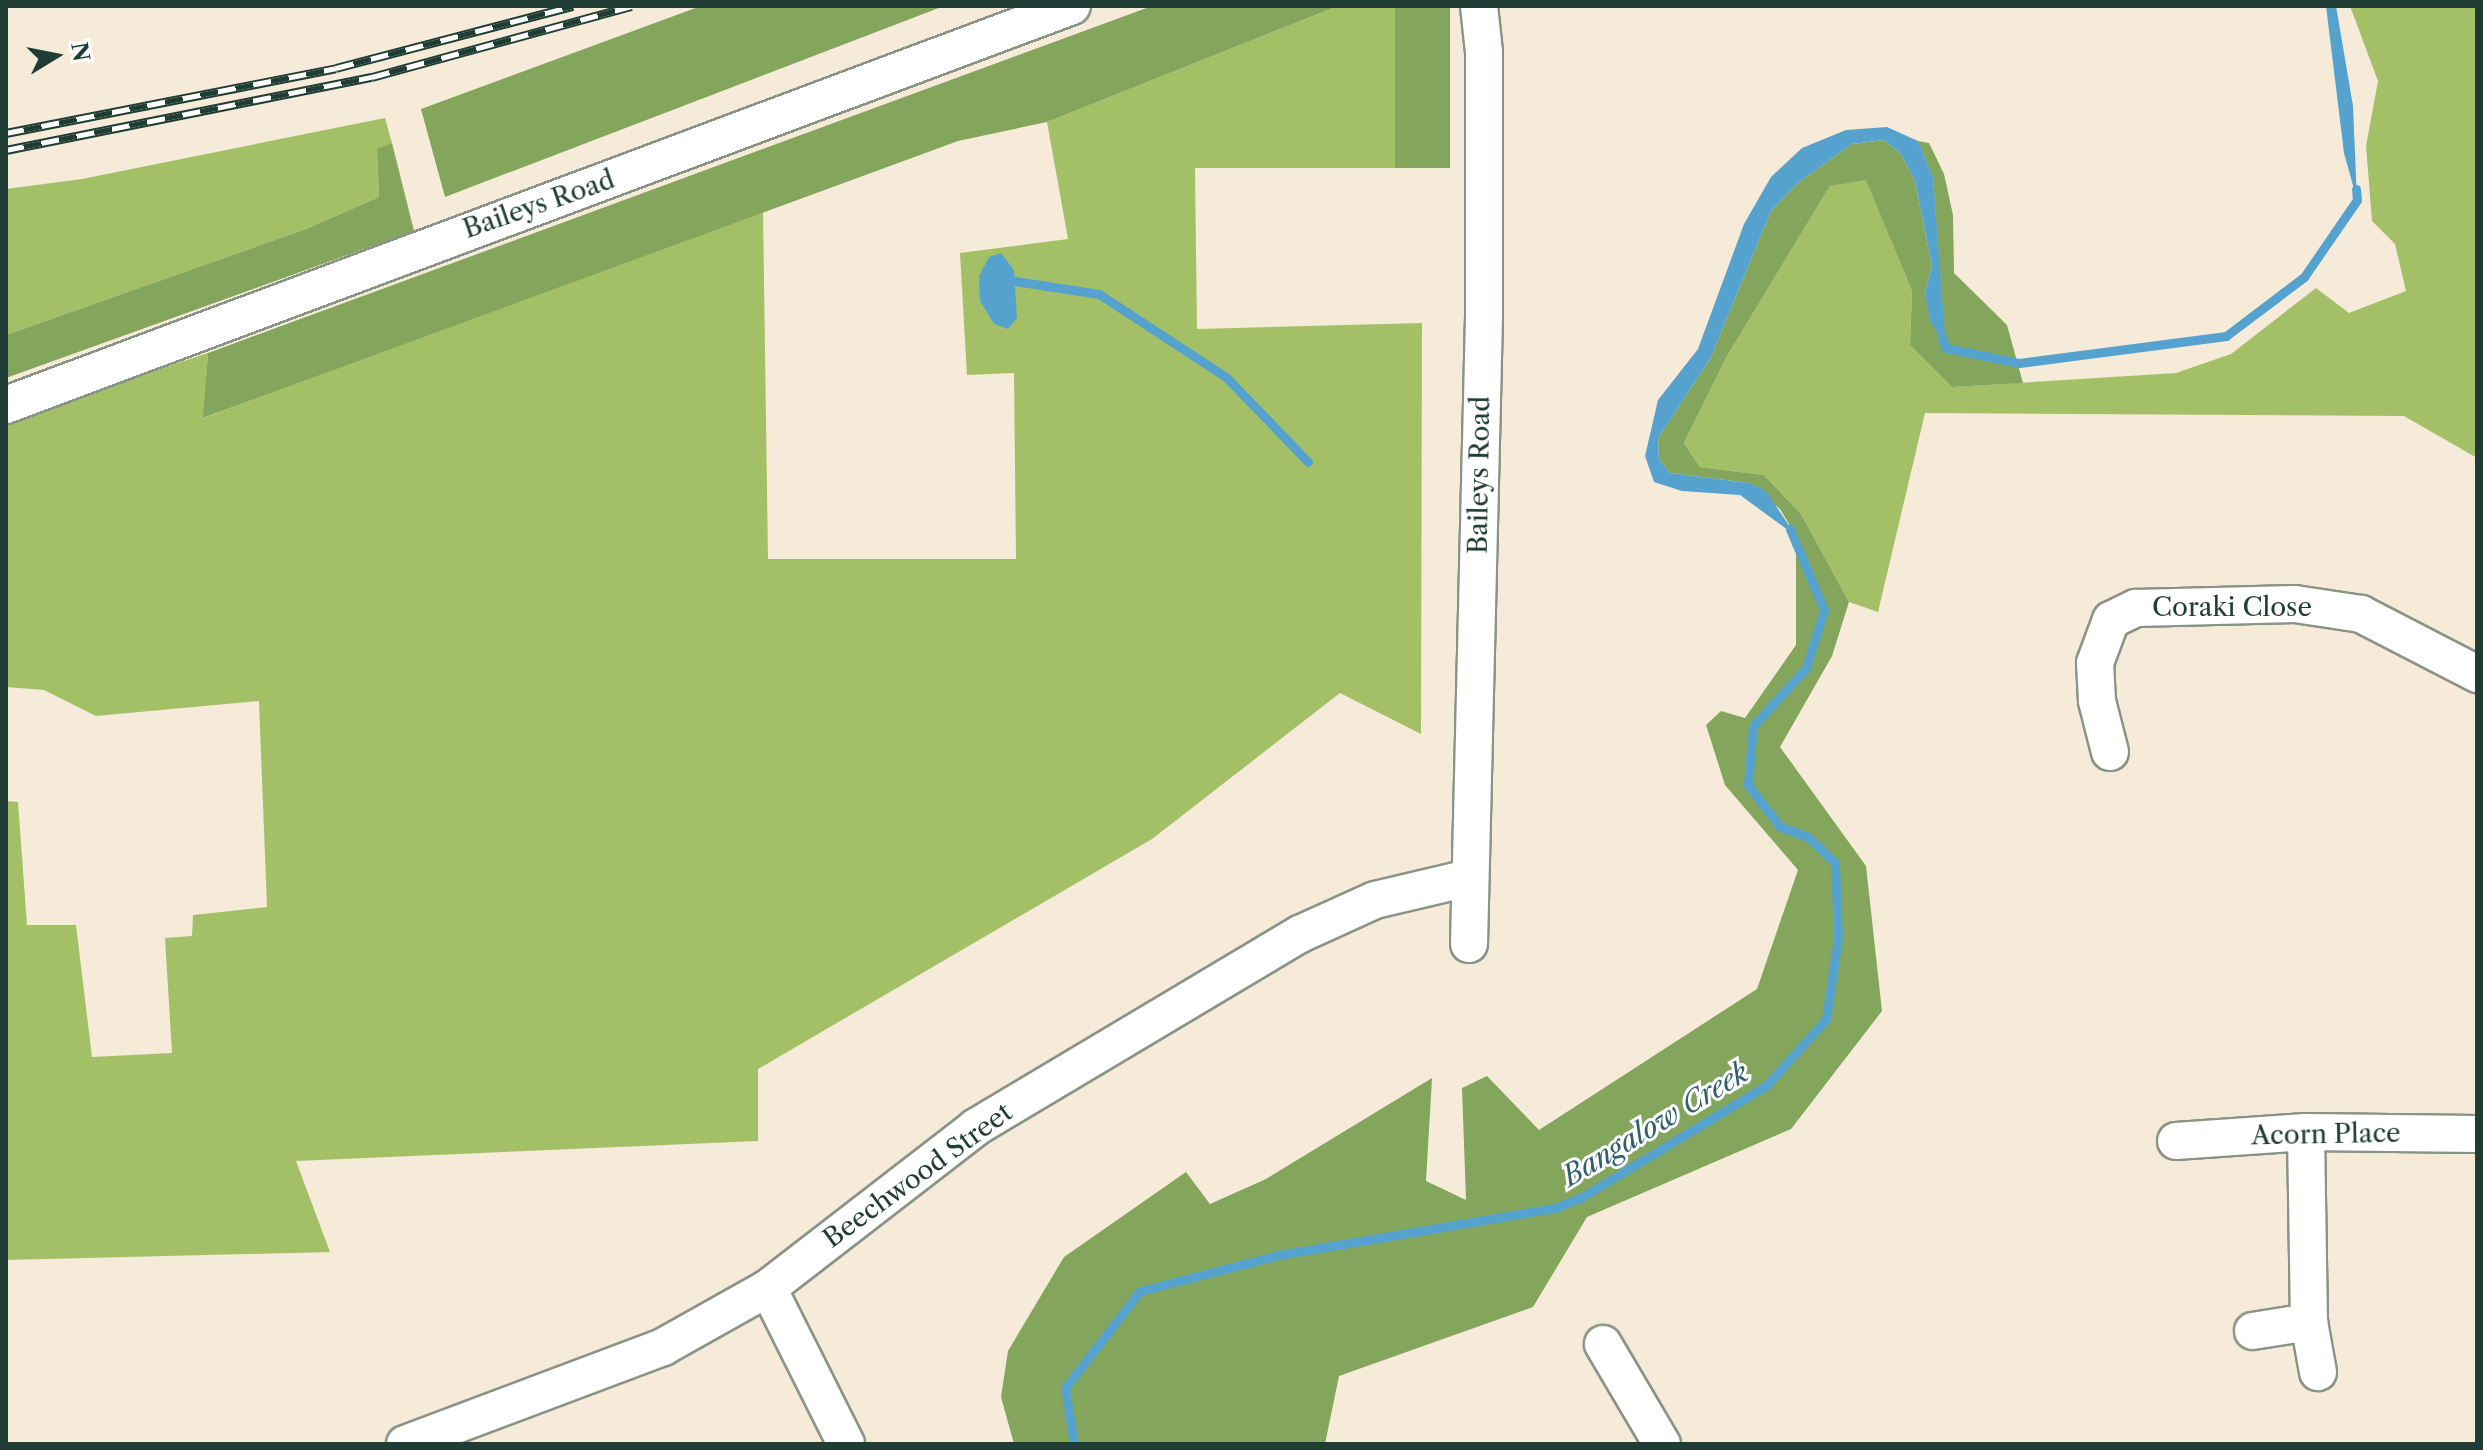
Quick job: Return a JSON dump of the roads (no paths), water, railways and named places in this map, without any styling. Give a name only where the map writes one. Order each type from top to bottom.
[{"type":"street","name":"Baileys Road","points":[[6,405],[1072,6]]},
{"type":"street","name":"Baileys Road","points":[[1469,944],[1484,317],[1484,52],[1479,6]]},
{"type":"street","name":"Coraki Close","points":[[2110,752],[2095,663],[2111,620],[2136,608],[2295,604],[2361,614],[2477,674]]},
{"type":"street","name":"Beechwood Street","points":[[405,1444],[663,1347],[768,1288],[976,1127],[1300,934],[1375,900],[1469,878]]},
{"type":"street","points":[[2306,1132],[2309,1322],[2318,1372]]},
{"type":"street","name":"Acorn Place","points":[[2176,1141],[2306,1132],[2477,1134]]},
{"type":"street","points":[[768,1288],[846,1444]]},
{"type":"street","points":[[2253,1331],[2309,1322]]},
{"type":"street","points":[[1603,1344],[1662,1444]]},
{"type":"water","points":[[2326,6],[2336,6],[2353,106],[2357,200],[2344,153]]},
{"type":"water","points":[[1887,127],[1918,141],[1933,177],[1946,348],[1930,321],[1925,293],[1932,266],[1915,181],[1901,154],[1884,140],[1852,144],[1799,182],[1771,211],[1710,359],[1658,438],[1659,459],[1670,473],[1749,483],[1766,491],[1796,536],[1740,495],[1682,491],[1654,482],[1645,456],[1658,400],[1698,349],[1744,224],[1771,177],[1802,148],[1846,130]]},
{"type":"water","points":[[1001,253],[1014,270],[1017,318],[1008,329],[994,324],[980,301],[979,276],[989,257]]},
{"type":"waterway","name":"Bangalow Creek","points":[[1942,338],[1946,348],[2019,363],[2226,336],[2304,277],[2357,200],[2356,189]]},
{"type":"waterway","points":[[1015,281],[1099,294],[1226,377],[1308,462]]},
{"type":"waterway","name":"Bangalow Creek","points":[[1074,1444],[1065,1388],[1140,1291],[1279,1255],[1555,1208],[1582,1197],[1767,1085],[1826,1019],[1838,938],[1835,863],[1808,837],[1780,827],[1748,785],[1753,726],[1806,668],[1824,610],[1790,529]]},
{"type":"railway","points":[[6,133],[336,68],[573,6]]},
{"type":"railway","points":[[6,150],[372,77],[631,6]]}]
